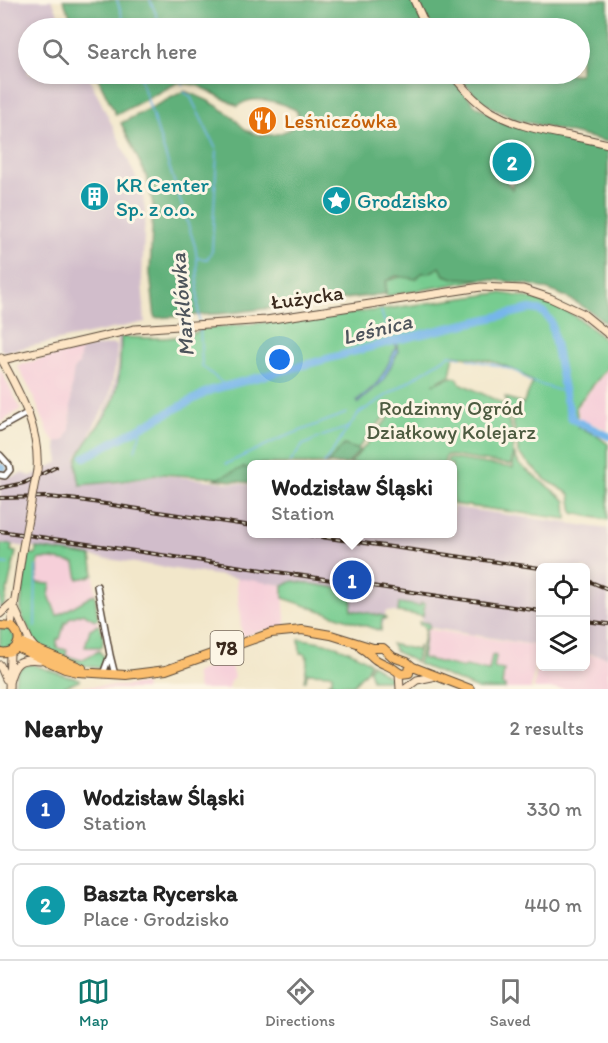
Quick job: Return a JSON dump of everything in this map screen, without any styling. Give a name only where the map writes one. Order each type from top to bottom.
[{"type":"main road","points":[[414,0],[422,18]]},
{"type":"main road","points":[[461,84],[488,110],[504,118],[528,126],[608,144]]},
{"type":"main road","name":"Łużycka","points":[[1,358],[135,329],[266,320],[463,289],[501,287],[523,290],[550,298],[582,313],[608,334]]},
{"type":"main road","points":[[1,358],[28,412],[37,447],[35,483],[12,604],[5,625],[18,632],[9,649],[8,685]]},
{"type":"main road","points":[[0,614],[12,604]]},
{"type":"main road","points":[[8,685],[13,669],[18,663],[41,656],[31,644],[12,604]]},
{"type":"main road","name":"78","points":[[9,649],[103,674],[141,674],[166,670],[261,636],[281,632],[318,632],[375,652],[383,648],[393,657],[407,662],[406,672]]},
{"type":"main road","name":"78","points":[[375,652],[377,661],[406,672],[470,689]]},
{"type":"main road","points":[[0,665],[8,685]]},
{"type":"main road","points":[[403,689],[406,672]]},
{"type":"main road","name":"78","points":[[406,672],[432,677],[460,689]]},
{"type":"main road","points":[[403,689],[417,680],[432,677]]},
{"type":"street","points":[[0,428],[28,412]]},
{"type":"street","points":[[0,455],[5,459],[10,470],[8,474],[0,475]]},
{"type":"street","points":[[98,586],[115,675]]},
{"type":"street","points":[[103,674],[110,656]]},
{"type":"shaded area","points":[[0,0],[52,0],[60,18],[18,18],[18,84],[92,84],[142,191],[145,210],[142,279],[145,322],[3,352],[0,347]]},
{"type":"shaded area","points":[[118,337],[121,337],[118,383],[113,398],[101,424],[76,457],[80,485],[122,482],[161,475],[247,485],[247,538],[457,538],[457,508],[608,529],[608,657],[590,654],[590,563],[536,563],[536,645],[427,627],[421,624],[422,616],[386,611],[381,632],[285,598],[283,585],[0,543],[0,478],[22,473],[31,476],[59,462],[56,443],[65,440],[70,430],[72,382],[74,369],[79,364],[81,349],[114,344],[117,346],[109,398],[88,437],[100,421],[111,397],[118,365]]},
{"type":"shaded area","points":[[81,349],[79,364],[74,369],[72,382],[70,430],[65,440],[56,443],[49,434],[33,395],[18,367],[21,364]]},
{"type":"shaded area","points":[[0,369],[21,409],[0,423]]},
{"type":"shaded area","points":[[608,369],[608,432],[604,428],[579,419],[577,407]]},
{"type":"shaded area","points":[[40,559],[75,563],[76,573],[89,577],[94,574],[98,625],[90,629],[85,646],[102,647],[99,651],[79,660],[48,650],[56,611],[49,595],[37,584]]},
{"type":"shaded area","points":[[236,577],[282,585],[286,627],[260,631],[242,637]]},
{"type":"shaded area","points":[[427,629],[536,646],[531,689],[488,689],[490,671],[465,666],[463,677],[422,659]]},
{"type":"shaded area","points":[[590,655],[608,657],[608,689],[534,689],[536,671],[590,671]]},
{"type":"shaded area","points":[[229,659],[234,677],[230,681],[229,689],[198,689],[195,673]]},
{"type":"shaded area","points":[[145,684],[146,689],[82,689],[84,686]]},
{"type":"green space","points":[[63,0],[412,0],[420,18],[71,18]]},
{"type":"green space","points":[[417,0],[608,0],[608,142],[514,119],[480,101],[465,84],[590,84],[590,18],[426,18]]},
{"type":"green space","points":[[101,84],[175,84],[116,115]]},
{"type":"green space","points":[[187,84],[457,84],[476,106],[513,125],[608,149],[608,325],[572,300],[554,292],[517,282],[454,278],[444,275],[440,267],[429,273],[422,273],[416,279],[396,276],[386,281],[385,294],[230,313],[155,318],[150,273],[153,205],[147,178],[121,123],[184,91],[214,104],[245,129],[255,134],[276,134],[295,126],[300,121],[296,110],[282,104],[259,99],[244,102],[238,106],[197,85]],"holes":[[[513,156],[515,159],[512,189],[506,180],[506,163],[509,163],[508,157]]]},
{"type":"green space","points":[[433,261],[478,280],[386,296],[386,281],[407,275]]},
{"type":"green space","name":"Rodzinny Ogród Działkowy Kolejarz","points":[[499,293],[534,299],[561,308],[583,322],[608,343],[608,367],[576,406],[578,427],[594,434],[596,431],[596,435],[608,444],[608,520],[573,513],[570,494],[546,480],[518,453],[517,437],[505,397],[523,404],[533,382],[495,362],[454,355],[450,375],[433,384],[451,377],[457,378],[460,383],[502,403],[515,438],[511,465],[446,455],[445,460],[353,460],[399,405],[386,415],[348,460],[247,460],[247,472],[221,478],[161,474],[80,485],[78,456],[111,406],[117,389],[121,337],[174,337],[203,329],[379,310]]},
{"type":"green space","points":[[344,445],[360,450],[351,460],[330,460]]},
{"type":"green space","points":[[514,453],[519,464],[566,501],[567,519],[457,505],[457,460],[448,460],[448,458],[513,468]]},
{"type":"green space","points":[[244,467],[247,468],[247,483],[216,479]]},
{"type":"green space","points":[[0,544],[12,545],[11,551],[16,552],[4,605],[0,608]]},
{"type":"green space","points":[[36,548],[91,556],[94,574],[78,579],[75,563],[52,559],[38,561],[37,583],[51,584],[49,595],[57,616],[95,594],[98,619],[95,620],[83,613],[65,622],[60,639],[57,639],[57,648],[67,650],[65,657],[37,645],[21,614],[27,556],[36,554]]},
{"type":"green space","points":[[293,581],[362,592],[362,595],[353,596],[351,610],[384,616],[386,619],[382,619],[381,631],[283,598],[283,586]]},
{"type":"green space","points":[[399,603],[420,606],[421,603],[425,604],[423,616],[398,612]]},
{"type":"green space","points":[[419,622],[428,623],[430,628],[426,629],[422,658],[464,668],[465,666],[489,671],[492,655],[496,656],[494,668],[504,670],[502,685],[505,689],[478,689],[418,664],[425,631],[424,626]]},
{"type":"green space","points":[[98,625],[103,635],[102,647],[85,647],[90,629]]},
{"type":"green space","points":[[8,628],[16,638],[11,648],[0,649],[0,629]]},
{"type":"green space","points":[[299,639],[337,646],[370,663],[367,670],[353,685],[328,684],[332,682],[332,674],[307,673],[306,681],[304,681],[308,657],[300,653]]},
{"type":"green space","points":[[391,644],[417,650],[419,646],[416,662],[396,652]]},
{"type":"green space","points":[[99,651],[105,658],[104,664],[99,668],[82,665],[67,658],[67,656],[81,660]]},
{"type":"green space","points":[[31,664],[80,679],[58,689],[15,689],[17,672],[22,667]]},
{"type":"green space","points":[[372,664],[390,680],[372,680],[369,670]]},
{"type":"water","points":[[394,341],[396,341],[398,352],[383,381],[358,403],[357,400],[382,376],[396,348]]},
{"type":"waterway","name":"Marklówka","points":[[117,0],[123,18]]},
{"type":"waterway","points":[[150,0],[158,18]]},
{"type":"waterway","name":"Marklówka","points":[[142,84],[195,246],[199,321]]},
{"type":"waterway","points":[[184,92],[190,96],[217,151],[212,251],[207,259],[197,258]]},
{"type":"waterway","name":"Leśnica","points":[[85,457],[211,390],[401,339],[530,309],[542,312],[551,322],[572,419],[608,436]]},
{"type":"waterway","points":[[381,311],[386,327],[387,343]]},
{"type":"waterway","name":"Marklówka","points":[[200,326],[202,366],[226,386]]},
{"type":"waterway","points":[[292,460],[303,445],[349,427],[359,413],[450,355],[461,357]]},
{"type":"waterway","points":[[468,359],[504,367],[519,373],[529,381],[564,392]]},
{"type":"waterway","points":[[226,464],[279,439],[347,413]]},
{"type":"waterway","points":[[135,450],[142,428]]},
{"type":"waterway","points":[[327,460],[348,428]]},
{"type":"waterway","points":[[0,566],[1,563],[8,564]]},
{"type":"waterway","points":[[35,627],[36,566]]},
{"type":"railway","points":[[0,488],[24,483],[56,467]]},
{"type":"railway","points":[[0,498],[48,497],[79,500],[247,525]]},
{"type":"railway","points":[[0,531],[536,610]]},
{"type":"railway","points":[[328,538],[536,567]]},
{"type":"railway","points":[[590,582],[608,589]]},
{"type":"railway","points":[[590,622],[608,624]]},
{"type":"place","name":"Leśniczówka","points":[[263,120]]},
{"type":"place","name":"Baszta Rycerska","points":[[512,162]]},
{"type":"place","name":"KR Center Sp. z o.o.","points":[[95,196]]},
{"type":"place","name":"Grodzisko","points":[[336,200]]},
{"type":"place","name":"Wodzisław Śląski","points":[[352,580]]}]
